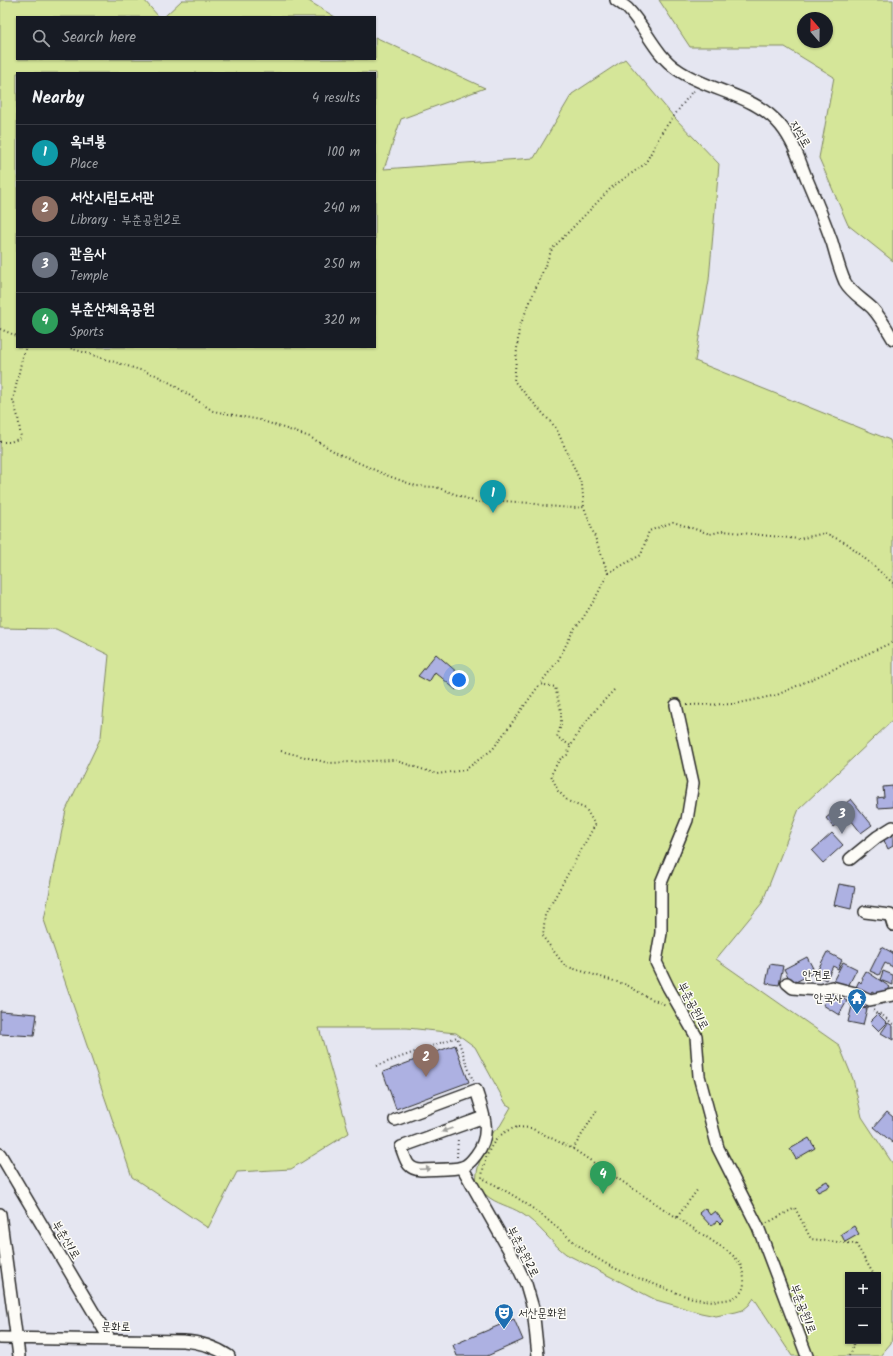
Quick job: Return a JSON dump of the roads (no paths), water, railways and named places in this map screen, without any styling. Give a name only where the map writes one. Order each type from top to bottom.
[{"type":"street","name":"지석로","points":[[616,0],[628,9],[663,56],[676,69],[695,80],[737,96],[763,109],[780,125],[789,137],[797,153],[816,199],[846,284],[872,308],[882,320],[893,339]]},
{"type":"street","name":"부춘공원1로","points":[[676,705],[693,783],[688,820],[661,883],[661,933],[656,962],[696,1036],[699,1076],[718,1148],[758,1227],[807,1356]]},
{"type":"street","points":[[850,859],[876,837],[893,827]]},
{"type":"street","points":[[865,912],[890,915],[893,925]]},
{"type":"street","name":"안견로","points":[[787,983],[793,988],[804,989],[821,990],[832,987],[855,993],[870,1000],[893,995]]},
{"type":"street","points":[[395,1120],[476,1090],[484,1116],[486,1134],[474,1157],[462,1167],[415,1170],[407,1163],[401,1147],[484,1116]]},
{"type":"street","name":"부춘산1로","points":[[0,1154],[110,1340]]},
{"type":"street","name":"부춘공원2로","points":[[462,1167],[514,1259],[526,1284],[536,1325],[538,1356]]},
{"type":"street","points":[[0,1214],[20,1356]]},
{"type":"street","name":"문화로","points":[[0,1338],[183,1341],[205,1344],[212,1352],[229,1356]]},
{"type":"place","name":"옥녀봉","points":[[493,513]]},
{"type":"place","name":"관음사","points":[[842,834]]},
{"type":"place","name":"안국사","points":[[857,1015]]},
{"type":"place","name":"서산시립도서관","points":[[426,1077]]},
{"type":"place","name":"부춘산체육공원","points":[[603,1194]]},
{"type":"place","name":"서산문화원","points":[[504,1330]]}]
